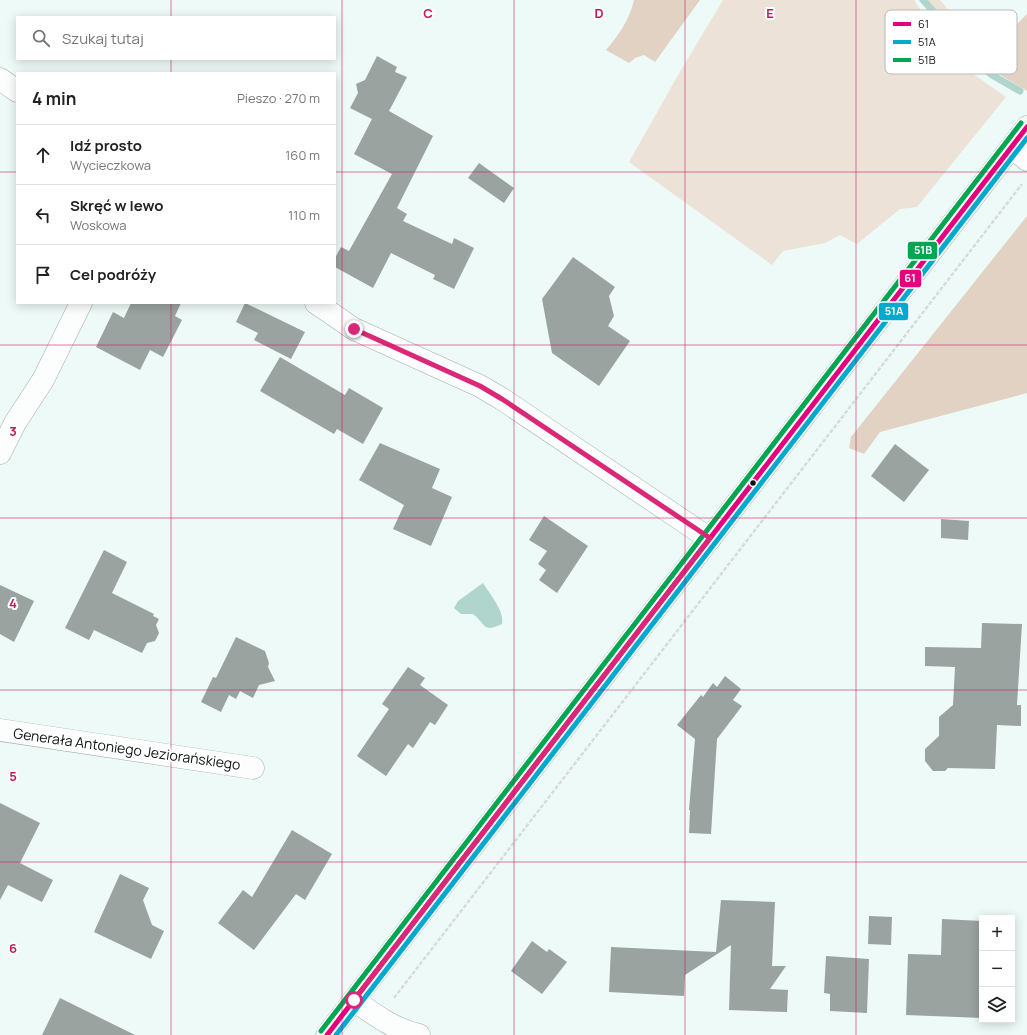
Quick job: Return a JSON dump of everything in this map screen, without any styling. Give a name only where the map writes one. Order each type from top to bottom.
[{"type":"street","points":[[0,79],[16,89]]},
{"type":"street","points":[[327,1035],[710,538],[1019,154],[1027,127]]},
{"type":"street","points":[[0,453],[15,423],[43,380],[81,304]]},
{"type":"street","points":[[318,304],[360,332],[480,386],[502,399],[710,538]]},
{"type":"street","name":"Generała Antoniego Jeziorańskiego","points":[[0,730],[254,768]]},
{"type":"street","points":[[354,1000],[378,1018],[406,1032],[419,1035]]},
{"type":"path","points":[[378,1018],[1027,178]]},
{"type":"shaded area","points":[[634,0],[700,0],[655,62],[644,55],[635,58],[629,63],[606,50],[623,27],[630,14]]},
{"type":"shaded area","points":[[723,0],[914,0],[920,10],[885,10],[885,74],[973,74],[1006,97],[917,207],[900,209],[857,244],[840,235],[825,243],[783,251],[772,265],[629,162]]},
{"type":"shaded area","points":[[926,0],[940,0],[949,10],[936,10]]},
{"type":"shaded area","points":[[1027,14],[1027,91],[999,74],[1017,74],[1017,24]]},
{"type":"shaded area","points":[[1027,216],[1027,393],[880,432],[864,454],[849,448],[851,437]]},
{"type":"shaded area","points":[[483,583],[499,608],[501,614],[502,624],[496,627],[488,628],[473,614],[461,614],[454,608],[458,601]]},
{"type":"building","points":[[377,56],[397,67],[395,72],[407,77],[389,111],[433,136],[397,208],[407,214],[403,221],[452,244],[454,238],[474,248],[454,289],[433,279],[435,275],[391,253],[373,288],[336,268],[336,256],[341,247],[349,251],[392,174],[354,154],[372,119],[350,108],[358,93],[356,84],[365,80]]},
{"type":"building","points":[[479,163],[514,188],[504,203],[468,178]]},
{"type":"building","points":[[573,257],[615,287],[609,296],[614,316],[608,326],[630,341],[599,386],[552,353],[542,299]]},
{"type":"building","points":[[131,304],[181,304],[175,316],[182,320],[163,357],[150,350],[140,370],[96,347],[113,312],[124,318]]},
{"type":"building","points":[[245,304],[247,304],[305,332],[291,359],[254,340],[258,333],[236,322]]},
{"type":"building","points":[[280,357],[345,395],[349,388],[383,408],[363,444],[337,429],[334,434],[260,391]]},
{"type":"building","points":[[380,443],[440,469],[432,488],[452,497],[431,546],[393,529],[404,505],[359,480]]},
{"type":"building","points":[[895,444],[929,470],[904,502],[871,476]]},
{"type":"building","points":[[544,516],[588,546],[557,593],[539,580],[546,570],[538,564],[547,551],[529,540]]},
{"type":"building","points":[[941,519],[969,521],[968,540],[941,538]]},
{"type":"building","points":[[104,550],[127,562],[112,593],[154,614],[153,616],[159,619],[156,625],[159,633],[155,641],[147,643],[142,653],[94,630],[89,640],[65,628]]},
{"type":"building","points":[[0,585],[34,601],[14,642],[0,634]]},
{"type":"building","points":[[982,623],[1022,624],[1017,705],[1021,705],[1021,726],[997,725],[995,769],[948,768],[945,771],[933,771],[925,761],[925,749],[939,736],[939,717],[953,705],[955,667],[925,666],[925,647],[981,648]]},
{"type":"building","points":[[236,637],[265,651],[269,663],[268,667],[275,681],[259,685],[253,698],[240,691],[236,699],[229,695],[221,712],[201,702],[213,677],[216,678]]},
{"type":"building","points":[[408,667],[425,678],[420,685],[448,705],[435,725],[430,722],[413,748],[408,744],[386,776],[357,756],[389,709],[382,704]]},
{"type":"building","points":[[725,676],[741,689],[733,700],[742,706],[717,739],[711,834],[689,833],[689,810],[695,739],[677,725],[701,695],[703,697],[713,683],[717,687]]},
{"type":"building","points":[[0,803],[40,823],[20,863],[53,880],[42,902],[8,885],[0,900]]},
{"type":"building","points":[[292,830],[332,854],[305,900],[296,894],[254,950],[218,923],[243,890],[252,897]]},
{"type":"building","points":[[120,874],[149,888],[143,900],[152,925],[164,931],[151,959],[94,932]]},
{"type":"building","points":[[721,900],[775,902],[772,966],[786,966],[770,989],[788,990],[787,1012],[729,1010],[731,945],[685,975],[684,996],[609,992],[611,947],[716,952]]},
{"type":"building","points":[[869,916],[892,917],[891,945],[868,944]]},
{"type":"building","points":[[942,919],[979,921],[979,1018],[906,1015],[908,954],[941,955]]},
{"type":"building","points":[[532,941],[547,952],[549,949],[567,962],[542,994],[511,971]]},
{"type":"building","points":[[826,956],[869,959],[867,1013],[830,1011],[830,994],[824,993]]},
{"type":"building","points":[[60,998],[135,1035],[42,1035]]},
{"type":"waterway","points":[[923,0],[932,10]]},
{"type":"waterway","points":[[991,74],[1020,91]]},
{"type":"transit line","name":"51B","points":[[321,1031],[1021,123]]},
{"type":"transit line","name":"61","points":[[327,1035],[1027,127]]},
{"type":"transit line","name":"51A","points":[[336,1035],[1027,138]]},
{"type":"route","points":[[354,329],[480,386],[502,399],[710,538],[354,1000]]}]
